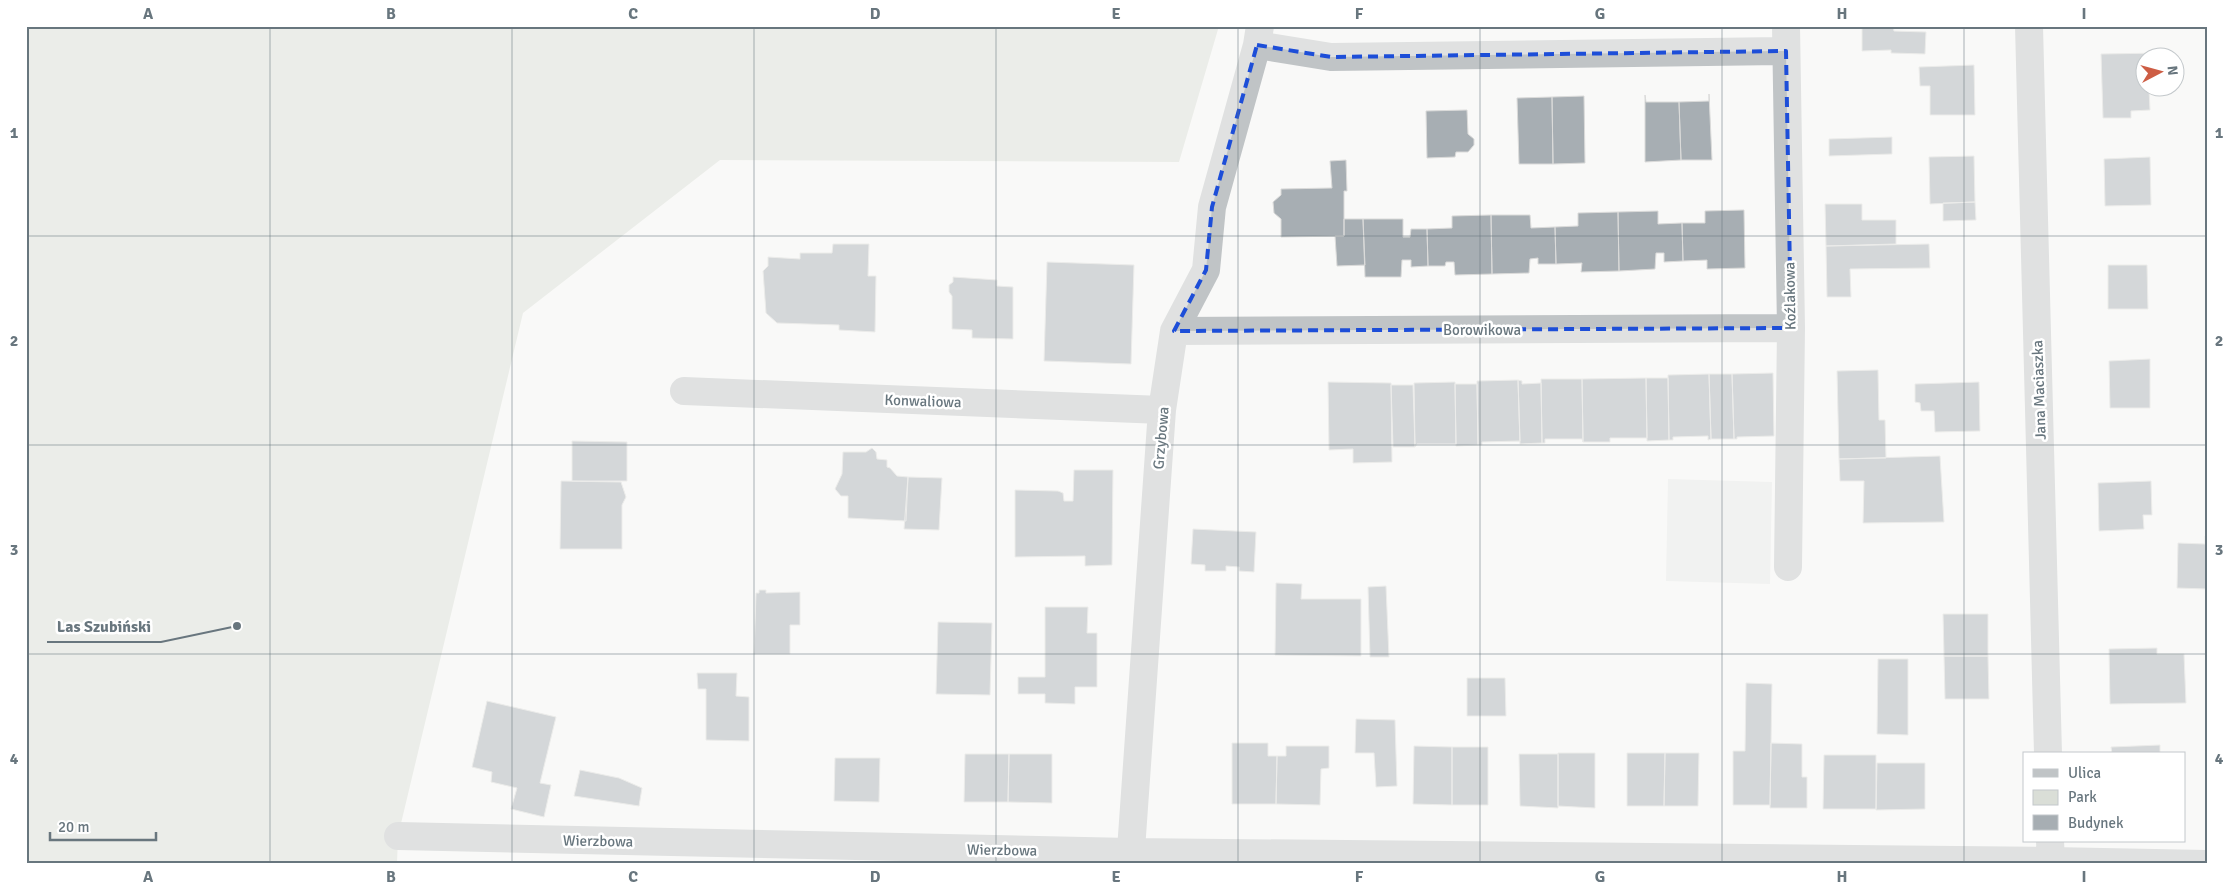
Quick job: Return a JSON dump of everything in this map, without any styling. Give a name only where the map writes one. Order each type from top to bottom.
[{"type":"street","name":"Jana Maciaszka","points":[[2029,26],[2048,752]]},
{"type":"street","points":[[1258,36],[1331,57],[1786,39]]},
{"type":"street","name":"Grzybowa","points":[[1130,858],[1162,410],[1174,331],[1206,270],[1212,206],[1258,36]]},
{"type":"street","name":"Koźlakowa","points":[[1786,39],[1791,328],[1788,566]]},
{"type":"street","name":"Borowikowa","points":[[1174,331],[1791,328]]},
{"type":"street","name":"Konwaliowa","points":[[684,391],[1162,410]]},
{"type":"street","name":"Wierzbowa","points":[[398,836],[1130,858],[2051,856],[2207,864]]},
{"type":"highlighted area","points":[[1257,45],[1331,57],[1786,51],[1791,328],[1174,331],[1206,270],[1212,207]]},
{"type":"shaded area","points":[[1668,479],[1772,482],[1770,584],[1666,581]]},
{"type":"green space","points":[[26,26],[1219,26],[1179,162],[720,160],[523,313],[398,836],[397,864],[26,864]]},
{"type":"building","points":[[1862,26],[1893,26],[1894,31],[1926,32],[1925,54],[1891,53],[1891,50],[1862,51]]},
{"type":"building","points":[[2136,53],[2136,98],[2149,98],[2150,110],[2131,111],[2131,118],[2103,118],[2101,54]]},
{"type":"building","points":[[1974,65],[1975,115],[1930,115],[1930,86],[1920,86],[1919,67]]},
{"type":"building","points":[[1709,94],[1712,160],[1681,160],[1679,102],[1709,101]]},
{"type":"building","points":[[1645,95],[1646,102],[1679,102],[1681,160],[1645,162]]},
{"type":"building","points":[[1584,96],[1585,163],[1553,164],[1552,97]]},
{"type":"building","points":[[1552,97],[1553,164],[1519,164],[1517,98]]},
{"type":"building","points":[[1467,110],[1468,134],[1474,139],[1474,145],[1468,152],[1456,152],[1455,157],[1427,158],[1426,111]]},
{"type":"building","points":[[1892,137],[1892,154],[1829,156],[1829,139]]},
{"type":"building","points":[[1974,156],[1975,202],[1930,204],[1929,157]]},
{"type":"building","points":[[2150,157],[2151,205],[2105,206],[2104,159]]},
{"type":"building","points":[[1346,160],[1347,191],[1344,191],[1344,236],[1281,237],[1281,219],[1274,213],[1273,202],[1281,195],[1281,189],[1332,188],[1330,161]]},
{"type":"building","points":[[1975,202],[1976,220],[1943,221],[1943,203]]},
{"type":"building","points":[[1825,204],[1862,204],[1862,220],[1896,220],[1896,244],[1826,246]]},
{"type":"building","points":[[1744,210],[1745,268],[1707,269],[1707,260],[1683,261],[1682,223],[1705,223],[1705,211]]},
{"type":"building","points":[[1658,211],[1658,224],[1682,223],[1683,261],[1664,262],[1664,253],[1656,253],[1655,269],[1619,271],[1618,212]]},
{"type":"building","points":[[1618,212],[1619,271],[1581,272],[1582,263],[1556,264],[1555,227],[1578,226],[1578,213]]},
{"type":"building","points":[[1491,215],[1492,274],[1455,275],[1454,262],[1446,262],[1445,266],[1428,266],[1427,229],[1452,228],[1452,216]]},
{"type":"building","points":[[1491,215],[1530,215],[1531,228],[1555,227],[1556,264],[1538,264],[1538,258],[1530,259],[1529,273],[1492,274]]},
{"type":"building","points":[[1344,219],[1363,219],[1365,265],[1337,266],[1335,236],[1344,236]]},
{"type":"building","points":[[1363,219],[1403,219],[1403,237],[1410,237],[1411,229],[1427,229],[1428,266],[1411,267],[1411,260],[1402,260],[1401,277],[1365,277]]},
{"type":"building","points":[[833,244],[869,244],[868,276],[876,276],[875,332],[839,330],[839,325],[777,323],[766,313],[763,271],[768,266],[768,257],[800,259],[800,253],[832,253]]},
{"type":"building","points":[[1929,244],[1930,268],[1850,269],[1851,297],[1827,297],[1826,246]]},
{"type":"building","points":[[1047,262],[1134,265],[1131,364],[1044,361]]},
{"type":"building","points":[[2108,265],[2147,265],[2148,309],[2108,309]]},
{"type":"building","points":[[953,277],[997,280],[997,286],[1013,287],[1013,339],[972,338],[972,330],[952,329],[952,296],[949,292],[949,285],[953,282]]},
{"type":"building","points":[[2150,359],[2150,408],[2110,408],[2109,361]]},
{"type":"building","points":[[1878,370],[1879,420],[1885,420],[1886,458],[1839,459],[1837,371]]},
{"type":"building","points":[[1773,373],[1774,436],[1737,437],[1737,439],[1734,439],[1732,374]]},
{"type":"building","points":[[1709,374],[1732,374],[1734,439],[1711,439]]},
{"type":"building","points":[[1709,374],[1711,439],[1708,440],[1708,436],[1673,437],[1673,440],[1669,440],[1668,375]]},
{"type":"building","points":[[1646,378],[1668,378],[1669,440],[1647,441]]},
{"type":"building","points":[[1646,378],[1647,438],[1610,438],[1610,442],[1583,442],[1582,379]]},
{"type":"building","points":[[1541,379],[1582,379],[1583,442],[1582,439],[1545,439],[1545,443],[1542,443]]},
{"type":"building","points":[[1518,380],[1522,381],[1522,384],[1541,383],[1542,443],[1520,444]]},
{"type":"building","points":[[1518,380],[1520,441],[1482,442],[1482,445],[1478,445],[1477,381]]},
{"type":"building","points":[[1328,382],[1391,383],[1392,462],[1353,463],[1353,449],[1329,450]]},
{"type":"building","points":[[1455,382],[1456,444],[1417,444],[1415,447],[1414,383]]},
{"type":"building","points":[[1979,382],[1980,431],[1935,432],[1934,411],[1921,411],[1920,403],[1915,402],[1915,384]]},
{"type":"building","points":[[1455,384],[1477,384],[1478,445],[1456,446]]},
{"type":"building","points":[[1391,385],[1413,385],[1415,447],[1393,447]]},
{"type":"building","points":[[572,441],[627,442],[627,481],[572,481]]},
{"type":"building","points":[[872,448],[876,452],[877,459],[887,460],[887,467],[897,476],[908,477],[906,521],[848,518],[848,496],[841,496],[835,489],[842,474],[843,452],[866,452]]},
{"type":"building","points":[[1940,456],[1944,522],[1863,523],[1864,481],[1840,481],[1839,459]]},
{"type":"building","points":[[1074,470],[1113,470],[1112,565],[1085,566],[1085,556],[1015,557],[1015,490],[1058,491],[1063,493],[1064,501],[1073,501]]},
{"type":"building","points":[[908,477],[942,478],[939,530],[904,529]]},
{"type":"building","points":[[561,481],[621,482],[626,497],[622,505],[622,549],[560,549]]},
{"type":"building","points":[[2151,481],[2152,515],[2143,515],[2144,529],[2099,531],[2098,483]]},
{"type":"building","points":[[1193,529],[1256,532],[1254,572],[1239,571],[1239,567],[1226,566],[1226,571],[1205,571],[1205,565],[1191,564]]},
{"type":"building","points":[[2205,536],[2207,536],[2207,589],[2177,588],[2178,543],[2205,544]]},
{"type":"building","points":[[1276,583],[1302,584],[1301,599],[1361,599],[1361,656],[1275,655]]},
{"type":"building","points":[[1386,586],[1389,657],[1370,657],[1368,587]]},
{"type":"building","points":[[759,590],[766,590],[766,593],[800,592],[800,625],[790,625],[790,654],[754,654],[756,593],[759,593]]},
{"type":"building","points":[[1045,607],[1088,607],[1087,633],[1097,633],[1097,687],[1075,687],[1075,704],[1045,703],[1045,694],[1018,694],[1018,677],[1045,677]]},
{"type":"building","points":[[1943,614],[1988,614],[1988,656],[1944,656]]},
{"type":"building","points":[[938,622],[992,623],[990,695],[936,694]]},
{"type":"building","points":[[2157,648],[2157,654],[2184,654],[2186,703],[2110,704],[2109,649]]},
{"type":"building","points":[[1944,656],[1988,656],[1989,699],[1945,699]]},
{"type":"building","points":[[1878,659],[1908,659],[1908,735],[1877,734]]},
{"type":"building","points":[[697,673],[737,673],[736,696],[749,697],[749,741],[706,740],[706,689],[698,689]]},
{"type":"building","points":[[1467,678],[1505,678],[1506,716],[1467,716]]},
{"type":"building","points":[[1746,683],[1772,684],[1770,805],[1733,805],[1733,751],[1745,751]]},
{"type":"building","points":[[487,701],[556,717],[540,783],[551,785],[544,817],[511,809],[517,788],[491,782],[492,772],[472,767]]},
{"type":"building","points":[[1356,719],[1395,720],[1397,786],[1376,787],[1374,753],[1355,753]]},
{"type":"building","points":[[1232,743],[1268,743],[1268,756],[1277,756],[1276,804],[1232,804]]},
{"type":"building","points":[[1771,743],[1802,744],[1802,777],[1807,777],[1807,808],[1770,808]]},
{"type":"building","points":[[2160,745],[2160,752],[2112,752],[2111,747]]},
{"type":"building","points":[[1286,746],[1329,746],[1329,768],[1321,769],[1320,805],[1276,804],[1277,756],[1286,756]]},
{"type":"building","points":[[1414,746],[1452,747],[1452,805],[1413,804]]},
{"type":"building","points":[[1452,747],[1488,747],[1488,805],[1452,805]]},
{"type":"building","points":[[1558,753],[1595,753],[1595,808],[1558,806]]},
{"type":"building","points":[[1627,753],[1665,753],[1664,806],[1627,806]]},
{"type":"building","points":[[1665,753],[1699,753],[1698,806],[1664,806]]},
{"type":"building","points":[[965,754],[1009,754],[1008,802],[964,802]]},
{"type":"building","points":[[1009,754],[1052,754],[1052,803],[1008,802]]},
{"type":"building","points":[[1519,754],[1558,754],[1558,808],[1520,806]]},
{"type":"building","points":[[1824,755],[1876,755],[1876,809],[1823,809]]},
{"type":"building","points":[[835,758],[880,758],[879,802],[834,801]]},
{"type":"building","points":[[1877,763],[1925,763],[1925,809],[1876,810]]},
{"type":"building","points":[[580,770],[619,778],[642,788],[639,806],[574,796]]},
{"type":"place","name":"Las Szubiński","points":[[237,626]]}]
